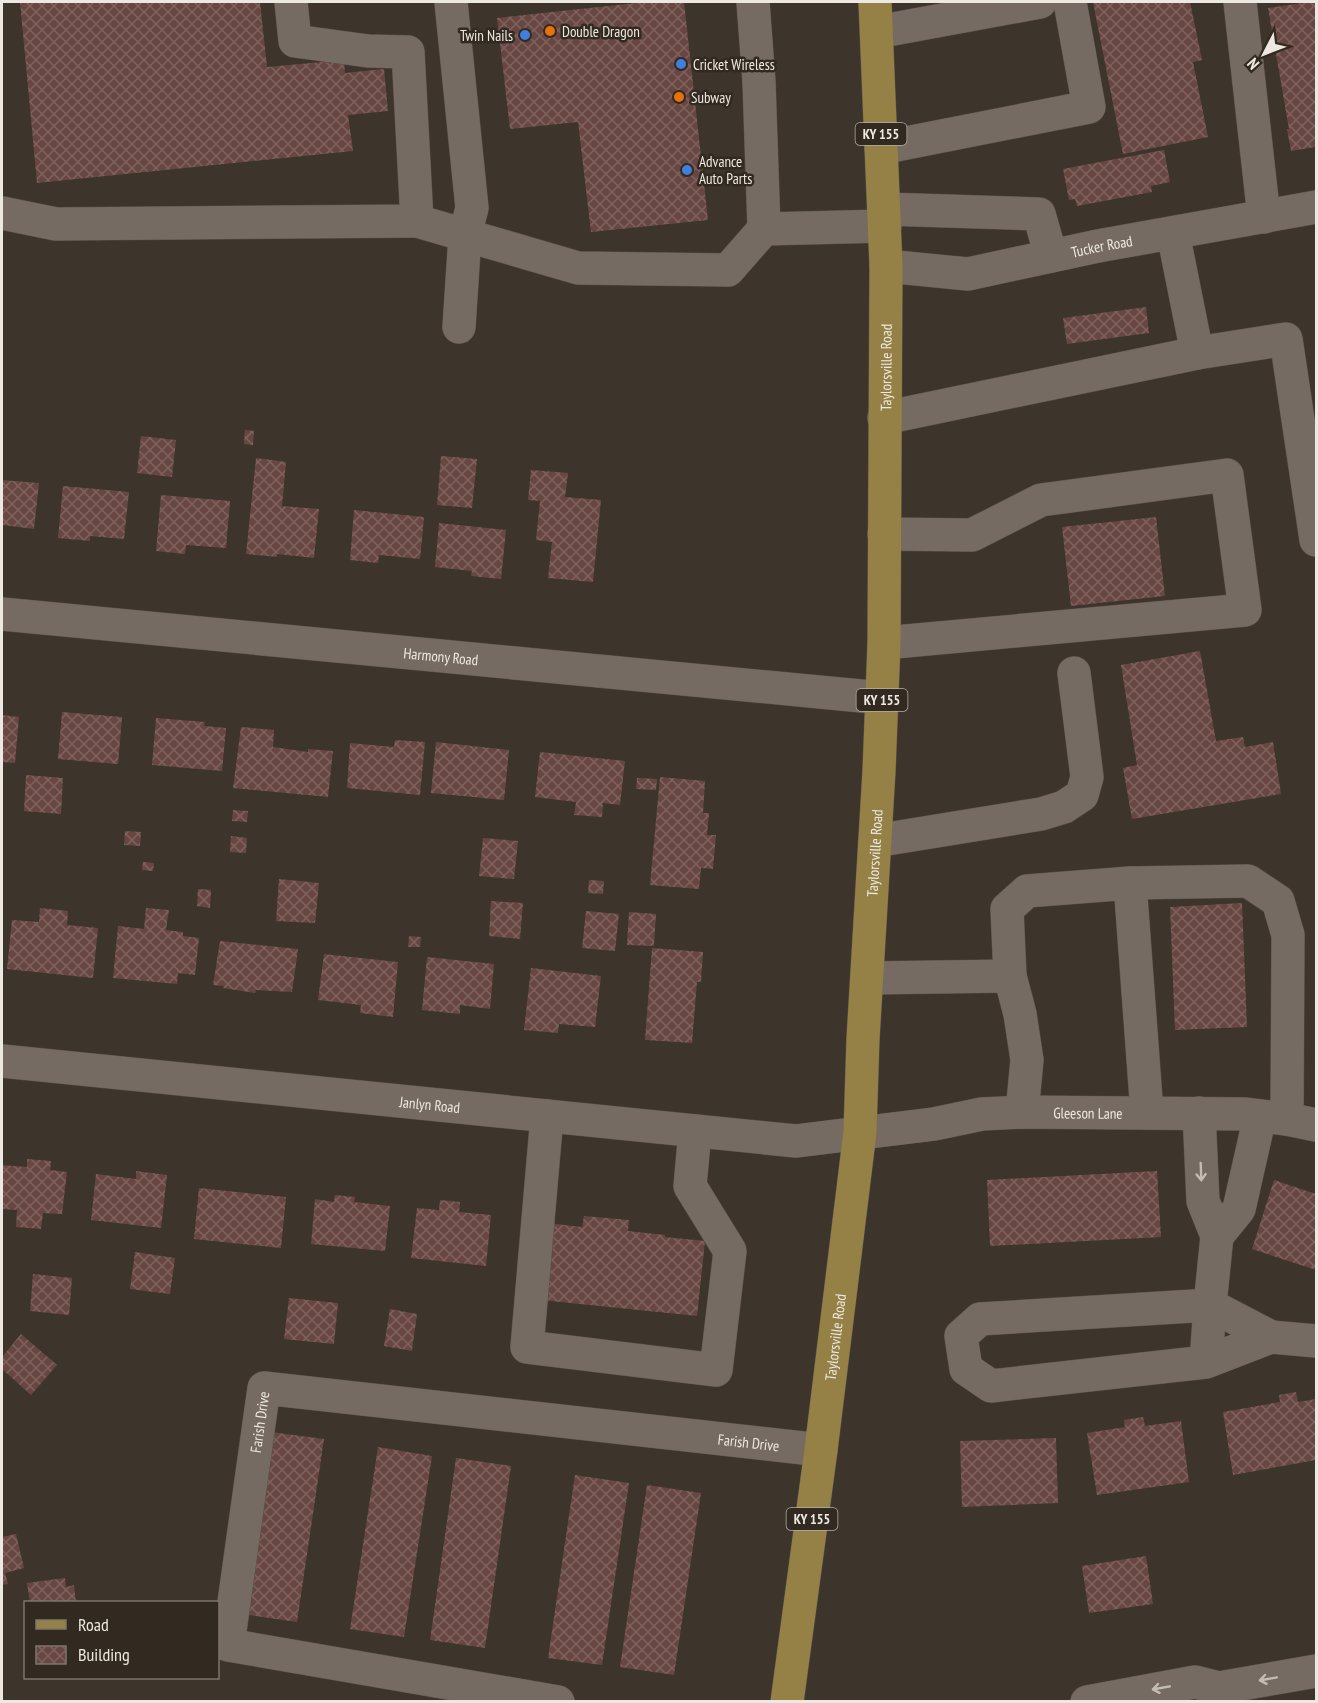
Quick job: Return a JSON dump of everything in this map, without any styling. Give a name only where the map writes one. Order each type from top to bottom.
[{"type":"main road","name":"Taylorsville Road","points":[[787,1701],[860,1132],[884,643],[886,266],[876,17]]},
{"type":"street","points":[[291,2],[295,40],[368,51],[408,52],[417,222]]},
{"type":"street","points":[[452,2],[472,208],[465,235],[459,327]]},
{"type":"street","points":[[2,213],[56,224],[417,222],[578,268],[728,270],[764,229],[759,82],[753,2]]},
{"type":"street","points":[[876,17],[1040,2]]},
{"type":"street","points":[[881,148],[1089,107],[1070,2]]},
{"type":"street","points":[[1240,2],[1264,217]]},
{"type":"street","name":"Tucker Road","points":[[886,266],[968,274],[1051,256],[1317,207]]},
{"type":"street","points":[[764,229],[884,218],[1039,213],[1051,256]]},
{"type":"street","points":[[1173,233],[1197,353]]},
{"type":"street","points":[[884,418],[1197,353],[1286,339],[1317,540]]},
{"type":"street","points":[[884,534],[972,535],[1041,500],[1227,476],[1245,610],[884,643]]},
{"type":"street","name":"Harmony Road","points":[[2,614],[882,698]]},
{"type":"street","points":[[875,841],[1041,814],[1064,807],[1082,795],[1087,777],[1074,673]]},
{"type":"street","points":[[1022,1112],[1027,1060],[1020,1014],[1010,976],[1007,909],[1027,891],[1130,883],[1248,881],[1278,901],[1288,935],[1288,1120],[1239,1209],[1217,1236]]},
{"type":"street","points":[[1130,883],[1147,1113]]},
{"type":"street","points":[[867,978],[1010,976]]},
{"type":"street","name":"Janlyn Road","points":[[2,1061],[796,1141],[860,1132]]},
{"type":"street","name":"Gleeson Lane","points":[[860,1132],[934,1124],[982,1114],[1022,1112],[1199,1113],[1288,1120]]},
{"type":"street","points":[[1199,1113],[1203,1201],[1217,1236],[1206,1362]]},
{"type":"street","points":[[547,1116],[527,1347],[716,1370],[730,1251],[690,1186],[695,1131]]},
{"type":"street","points":[[1271,1337],[1206,1362],[991,1386],[966,1369],[961,1336],[980,1319],[1210,1305],[1271,1337],[1317,1341]]},
{"type":"street","name":"Farish Drive","points":[[558,1701],[228,1645],[264,1388],[821,1450]]},
{"type":"street","points":[[1088,1701],[1195,1682],[1220,1695],[1317,1671]]},
{"type":"building","points":[[20,2],[260,2],[267,67],[344,60],[345,73],[384,69],[388,111],[348,115],[353,151],[37,183]]},
{"type":"building","points":[[645,2],[684,2],[708,220],[591,232],[578,122],[510,129],[497,18]]},
{"type":"building","points":[[1093,2],[1190,2],[1202,60],[1193,62],[1208,137],[1123,154]]},
{"type":"building","points":[[1316,2],[1316,147],[1291,151],[1268,8]]},
{"type":"building","points":[[1164,150],[1170,182],[1151,186],[1152,192],[1077,206],[1075,199],[1069,200],[1063,169]]},
{"type":"building","points":[[1146,307],[1149,333],[1067,344],[1063,318]]},
{"type":"building","points":[[245,430],[254,431],[253,445],[244,444]]},
{"type":"building","points":[[141,436],[176,440],[172,477],[137,473]]},
{"type":"building","points":[[441,456],[477,459],[472,508],[437,505]]},
{"type":"building","points":[[256,458],[286,462],[282,506],[319,509],[314,558],[277,554],[277,557],[246,554]]},
{"type":"building","points":[[531,470],[568,473],[565,497],[601,500],[593,582],[548,578],[552,542],[536,540],[540,501],[528,500]]},
{"type":"building","points":[[2,480],[39,483],[34,529],[2,525]]},
{"type":"building","points":[[63,486],[129,492],[124,539],[90,536],[90,541],[58,538]]},
{"type":"building","points":[[161,495],[230,501],[226,548],[186,545],[185,554],[156,551]]},
{"type":"building","points":[[354,510],[424,517],[420,559],[379,555],[378,563],[350,560]]},
{"type":"building","points":[[1156,517],[1165,596],[1071,606],[1062,527]]},
{"type":"building","points":[[439,523],[506,530],[501,579],[471,576],[472,571],[435,567]]},
{"type":"building","points":[[1200,651],[1216,741],[1243,737],[1245,747],[1273,742],[1281,794],[1132,819],[1123,768],[1137,765],[1121,665]]},
{"type":"building","points":[[62,712],[122,717],[118,764],[58,759]]},
{"type":"building","points":[[2,715],[19,717],[15,763],[2,762]]},
{"type":"building","points":[[156,718],[205,722],[204,726],[226,728],[222,771],[152,765]]},
{"type":"building","points":[[241,727],[274,730],[273,747],[308,752],[308,749],[333,751],[328,797],[233,788]]},
{"type":"building","points":[[395,740],[425,742],[420,795],[347,788],[350,743],[394,747]]},
{"type":"building","points":[[436,742],[509,750],[504,800],[431,793]]},
{"type":"building","points":[[540,752],[625,761],[620,805],[603,803],[602,817],[574,815],[576,802],[535,797]]},
{"type":"building","points":[[26,775],[63,778],[61,814],[24,811]]},
{"type":"building","points":[[660,777],[705,781],[703,813],[709,813],[707,835],[716,835],[713,869],[701,868],[699,889],[650,885]]},
{"type":"building","points":[[637,778],[657,779],[656,790],[636,789]]},
{"type":"building","points":[[233,810],[248,811],[247,822],[232,821]]},
{"type":"building","points":[[125,831],[141,832],[140,846],[124,845]]},
{"type":"building","points":[[231,836],[247,838],[246,853],[230,852]]},
{"type":"building","points":[[483,838],[518,841],[514,879],[479,876]]},
{"type":"building","points":[[143,862],[154,863],[153,871],[142,870]]},
{"type":"building","points":[[279,879],[319,883],[315,923],[276,921]]},
{"type":"building","points":[[589,880],[604,881],[603,894],[588,893]]},
{"type":"building","points":[[198,889],[211,890],[210,908],[197,906]]},
{"type":"building","points":[[491,901],[523,903],[520,939],[489,936]]},
{"type":"building","points":[[1242,903],[1247,1027],[1175,1030],[1170,907]]},
{"type":"building","points":[[40,908],[68,911],[67,925],[98,928],[93,978],[7,969],[12,920],[39,922]]},
{"type":"building","points":[[146,908],[169,910],[166,930],[183,932],[183,936],[199,938],[195,975],[178,973],[177,984],[113,978],[118,926],[144,929]]},
{"type":"building","points":[[586,911],[619,914],[615,951],[582,948]]},
{"type":"building","points":[[629,912],[656,914],[654,946],[627,945]]},
{"type":"building","points":[[409,936],[421,937],[420,947],[408,947]]},
{"type":"building","points":[[220,941],[298,949],[292,992],[256,990],[255,993],[213,985]]},
{"type":"building","points":[[652,948],[703,952],[701,982],[697,982],[692,1043],[645,1040]]},
{"type":"building","points":[[324,954],[398,962],[393,1017],[360,1013],[361,1005],[318,1000]]},
{"type":"building","points":[[427,957],[494,964],[490,1009],[460,1005],[460,1014],[422,1010]]},
{"type":"building","points":[[531,968],[601,976],[595,1027],[559,1024],[558,1033],[524,1030]]},
{"type":"building","points":[[27,1159],[51,1161],[50,1170],[67,1172],[62,1214],[43,1213],[41,1229],[16,1227],[17,1210],[2,1209],[2,1165],[27,1167]]},
{"type":"building","points":[[136,1171],[167,1175],[161,1228],[91,1220],[96,1174],[136,1179]]},
{"type":"building","points":[[1157,1171],[1161,1237],[990,1246],[987,1180]]},
{"type":"building","points":[[1274,1180],[1316,1194],[1316,1270],[1252,1249]]},
{"type":"building","points":[[199,1188],[286,1197],[281,1248],[194,1239]]},
{"type":"building","points":[[335,1195],[355,1197],[354,1202],[390,1206],[385,1251],[311,1244],[315,1199],[334,1202]]},
{"type":"building","points":[[440,1200],[460,1202],[459,1212],[491,1215],[486,1266],[411,1258],[417,1208],[439,1210]]},
{"type":"building","points":[[584,1216],[629,1220],[628,1231],[705,1241],[697,1316],[541,1300],[547,1223],[582,1227]]},
{"type":"building","points":[[135,1252],[175,1258],[170,1294],[130,1289]]},
{"type":"building","points":[[33,1274],[72,1278],[69,1315],[30,1311]]},
{"type":"building","points":[[289,1298],[338,1303],[334,1344],[284,1339]]},
{"type":"building","points":[[390,1309],[417,1314],[412,1351],[384,1346]]},
{"type":"building","points":[[21,1334],[57,1365],[31,1395],[2,1369],[2,1357]]},
{"type":"building","points":[[1296,1392],[1298,1402],[1316,1399],[1316,1460],[1233,1475],[1223,1412],[1280,1402],[1279,1395]]},
{"type":"building","points":[[1143,1417],[1145,1426],[1181,1421],[1189,1482],[1097,1495],[1087,1433],[1125,1427],[1124,1420]]},
{"type":"building","points":[[271,1432],[324,1439],[297,1622],[243,1614]]},
{"type":"building","points":[[1056,1438],[1058,1503],[962,1507],[960,1441]]},
{"type":"building","points":[[378,1447],[432,1456],[404,1637],[350,1629]]},
{"type":"building","points":[[456,1458],[511,1466],[485,1648],[430,1640]]},
{"type":"building","points":[[575,1475],[629,1483],[602,1665],[548,1658]]},
{"type":"building","points":[[647,1485],[701,1493],[674,1675],[620,1667]]},
{"type":"building","points":[[16,1534],[24,1568],[5,1573],[8,1584],[2,1585],[2,1537]]},
{"type":"building","points":[[1146,1556],[1153,1604],[1089,1613],[1082,1566]]},
{"type":"building","points":[[65,1578],[66,1587],[74,1585],[76,1601],[30,1601],[27,1583]]},
{"type":"place","name":"Double Dragon","points":[[550,31]]},
{"type":"place","name":"Twin Nails","points":[[525,35]]},
{"type":"place","name":"Cricket Wireless","points":[[681,64]]},
{"type":"place","name":"Subway","points":[[679,97]]},
{"type":"place","name":"Advance Auto Parts","points":[[687,170]]}]
